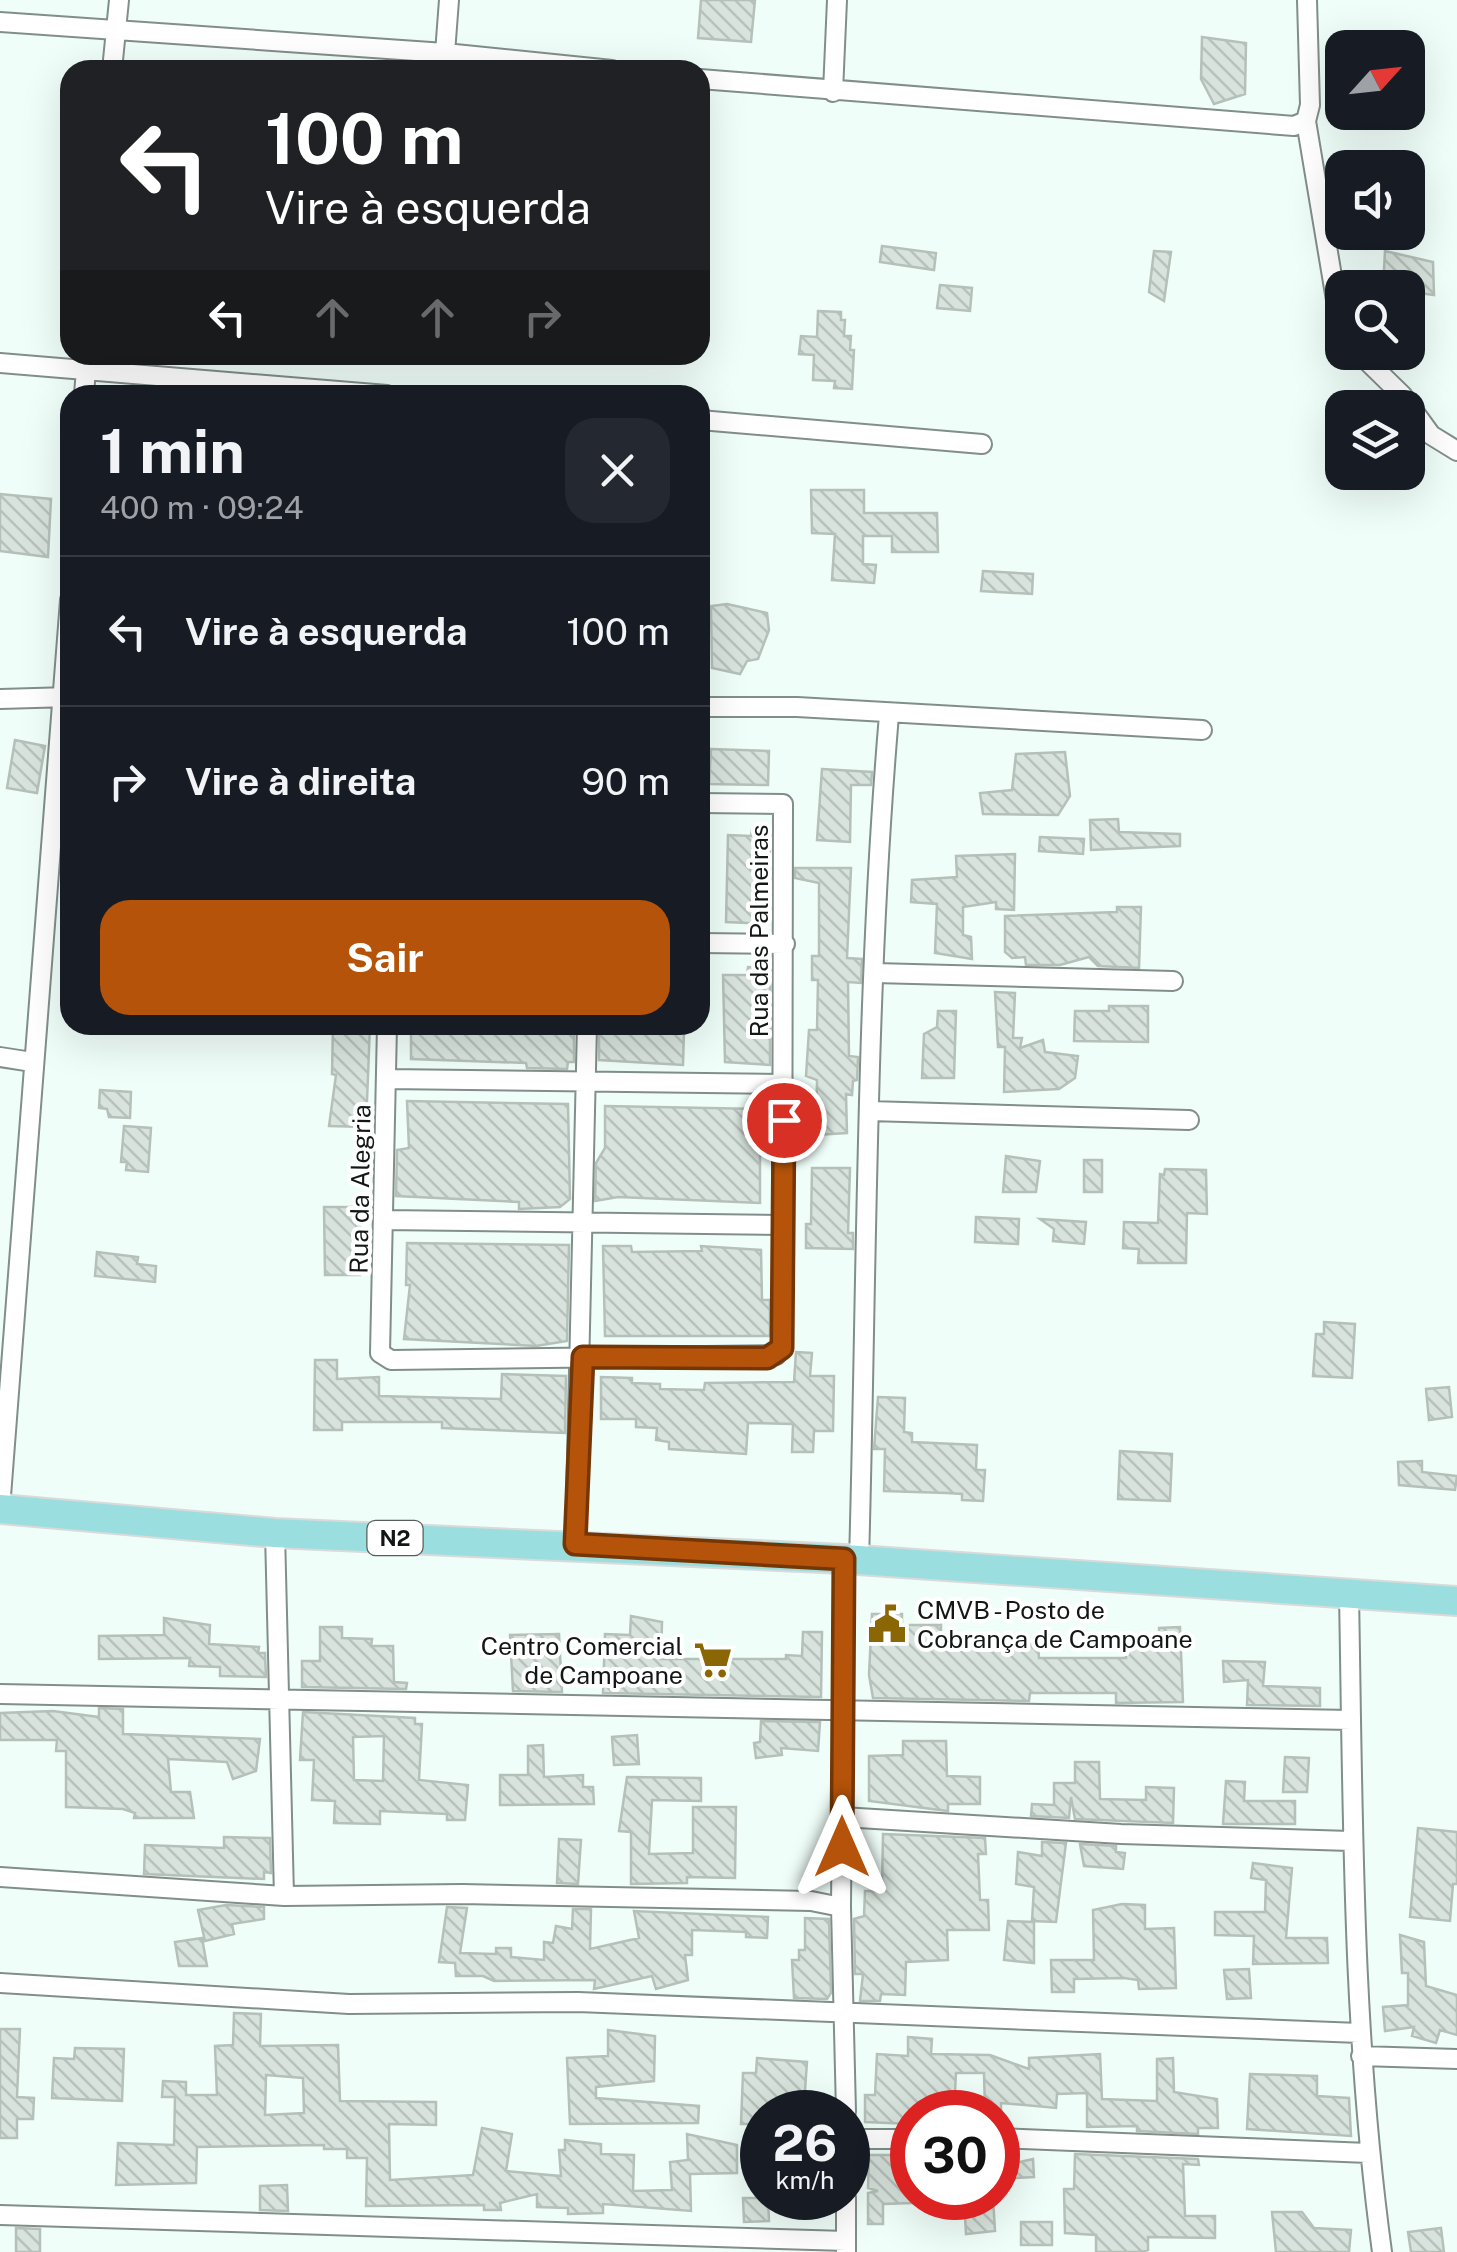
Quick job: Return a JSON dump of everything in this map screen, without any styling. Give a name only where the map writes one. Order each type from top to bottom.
[{"type":"main road","name":"N2","points":[[0,1509],[275,1533],[575,1544],[1457,1601]]},
{"type":"street","points":[[113,60],[119,0]]},
{"type":"street","points":[[444,53],[449,0]]},
{"type":"street","points":[[833,92],[837,0]]},
{"type":"street","points":[[1307,0],[1310,105],[1306,122],[1331,270]]},
{"type":"street","points":[[0,22],[513,60]]},
{"type":"street","points":[[710,80],[1294,126],[1306,122]]},
{"type":"street","points":[[0,363],[60,363]]},
{"type":"street","points":[[106,365],[293,385]]},
{"type":"street","points":[[1376,370],[1402,395],[1431,434],[1457,452]]},
{"type":"street","points":[[710,421],[982,444]]},
{"type":"street","points":[[0,699],[60,698]]},
{"type":"street","points":[[710,707],[797,707],[1202,730]]},
{"type":"street","points":[[846,2090],[842,1712],[889,715]]},
{"type":"street","points":[[0,1509],[32,1062],[60,771]]},
{"type":"street","name":"Rua das Palmeiras","points":[[583,1357],[776,1355],[782,1348],[784,804],[710,803]]},
{"type":"street","points":[[710,943],[785,944]]},
{"type":"street","points":[[875,973],[1173,980]]},
{"type":"street","name":"Rua da Alegria","points":[[387,1035],[380,1353],[391,1360],[583,1357]]},
{"type":"street","points":[[575,1544],[583,1357],[587,1035]]},
{"type":"street","points":[[0,1056],[32,1062]]},
{"type":"street","points":[[387,1080],[784,1084]]},
{"type":"street","points":[[869,1111],[1189,1120]]},
{"type":"street","points":[[384,1220],[782,1225]]},
{"type":"street","points":[[275,1533],[284,1896]]},
{"type":"street","points":[[1349,1594],[1350,1840],[1359,2034],[1368,2153],[1382,2252]]},
{"type":"street","points":[[0,1694],[1351,1720]]},
{"type":"street","points":[[842,1817],[1121,1834],[1350,1840]]},
{"type":"street","points":[[0,1877],[284,1896],[462,1894],[793,1900],[841,1907]]},
{"type":"street","points":[[0,1983],[349,2004],[578,2002],[1359,2034]]},
{"type":"street","points":[[1362,2056],[1457,2059]]},
{"type":"street","points":[[1020,2139],[1368,2153]]},
{"type":"street","points":[[0,2215],[846,2247],[846,2220]]},
{"type":"building","points":[[701,0],[755,0],[751,42],[698,38]]},
{"type":"building","points":[[1202,37],[1246,43],[1245,94],[1214,104],[1201,79]]},
{"type":"building","points":[[882,246],[936,253],[934,270],[880,262]]},
{"type":"building","points":[[1154,251],[1171,252],[1164,301],[1149,292]]},
{"type":"building","points":[[1385,251],[1433,262],[1434,295],[1425,294],[1425,270],[1384,270]]},
{"type":"building","points":[[940,285],[972,288],[970,311],[937,308]]},
{"type":"building","points":[[818,311],[841,312],[841,320],[845,320],[844,336],[851,336],[850,350],[854,350],[852,389],[834,388],[835,381],[813,380],[814,355],[799,354],[801,336],[817,337]]},
{"type":"building","points":[[811,490],[864,490],[864,513],[937,513],[938,552],[892,552],[892,536],[863,536],[863,564],[876,565],[874,583],[832,580],[835,534],[812,533]]},
{"type":"building","points":[[0,494],[51,499],[48,557],[0,551]]},
{"type":"building","points":[[983,571],[1033,574],[1032,594],[981,591]]},
{"type":"building","points":[[727,604],[767,613],[769,630],[758,659],[747,661],[740,674],[712,668],[711,606]]},
{"type":"building","points":[[15,740],[45,746],[37,793],[7,788]]},
{"type":"building","points":[[711,749],[769,751],[768,785],[710,784]]},
{"type":"building","points":[[1065,752],[1070,796],[1058,815],[983,814],[980,793],[1012,790],[1016,754]]},
{"type":"building","points":[[822,769],[872,772],[871,785],[851,785],[850,842],[817,840]]},
{"type":"building","points":[[1118,819],[1119,832],[1180,834],[1180,846],[1091,850],[1090,820]]},
{"type":"building","points":[[752,830],[770,834],[768,924],[726,922],[728,835],[751,836]]},
{"type":"building","points":[[1040,837],[1084,839],[1083,854],[1039,851]]},
{"type":"building","points":[[1015,854],[1014,910],[996,909],[996,902],[963,907],[963,935],[971,937],[972,959],[935,953],[937,904],[911,902],[912,880],[957,877],[956,856]]},
{"type":"building","points":[[795,868],[851,868],[847,958],[862,959],[861,983],[848,982],[849,1056],[858,1057],[857,1080],[853,1081],[852,1095],[846,1094],[847,1133],[816,1135],[817,1080],[806,1076],[809,1030],[817,1030],[818,980],[812,980],[812,956],[819,956],[819,883],[795,878]]},
{"type":"building","points":[[1117,907],[1141,907],[1139,968],[1098,966],[1089,957],[1060,965],[1026,965],[1025,957],[1012,958],[1005,952],[1005,916],[1117,912]]},
{"type":"building","points":[[748,967],[770,969],[770,1065],[725,1062],[723,975],[747,975]]},
{"type":"building","points":[[995,992],[1015,993],[1013,1038],[1022,1038],[1020,1048],[1043,1040],[1045,1052],[1078,1056],[1075,1078],[1059,1089],[1004,1092],[1005,1047],[998,1047]]},
{"type":"building","points":[[1109,1006],[1148,1006],[1148,1042],[1074,1041],[1075,1011],[1109,1011]]},
{"type":"building","points":[[938,1011],[956,1011],[954,1078],[922,1078],[924,1034],[937,1027]]},
{"type":"building","points":[[333,1035],[370,1035],[366,1127],[329,1126],[336,1075],[332,1074]]},
{"type":"building","points":[[411,1035],[574,1035],[574,1062],[568,1062],[567,1069],[527,1068],[526,1063],[411,1059]]},
{"type":"building","points":[[599,1035],[684,1035],[683,1065],[599,1060]]},
{"type":"building","points":[[100,1090],[131,1092],[130,1118],[109,1117],[107,1109],[99,1108]]},
{"type":"building","points":[[407,1101],[568,1104],[570,1199],[560,1207],[519,1209],[519,1202],[396,1196],[397,1150],[409,1148]]},
{"type":"building","points":[[605,1106],[760,1109],[760,1203],[618,1197],[595,1201],[596,1163],[605,1148]]},
{"type":"building","points":[[124,1126],[151,1128],[148,1172],[126,1170],[127,1162],[121,1162]]},
{"type":"building","points":[[1006,1156],[1040,1161],[1036,1192],[1003,1192]]},
{"type":"building","points":[[1084,1160],[1102,1160],[1102,1192],[1084,1192]]},
{"type":"building","points":[[812,1168],[850,1168],[848,1233],[853,1233],[853,1249],[806,1248],[806,1224],[811,1224]]},
{"type":"building","points":[[1165,1169],[1206,1170],[1207,1214],[1187,1213],[1186,1263],[1138,1263],[1139,1249],[1123,1248],[1124,1222],[1158,1223],[1160,1174],[1164,1175]]},
{"type":"building","points":[[324,1207],[360,1207],[360,1275],[325,1275]]},
{"type":"building","points":[[976,1217],[1019,1219],[1018,1244],[975,1242]]},
{"type":"building","points":[[1040,1219],[1086,1222],[1084,1244],[1053,1241],[1054,1229]]},
{"type":"building","points":[[407,1243],[569,1245],[567,1341],[536,1346],[404,1339],[410,1285],[406,1285]]},
{"type":"building","points":[[603,1246],[631,1246],[632,1252],[702,1251],[701,1246],[761,1250],[762,1300],[770,1300],[770,1336],[605,1336]]},
{"type":"building","points":[[97,1252],[138,1257],[137,1264],[156,1266],[155,1282],[95,1276]]},
{"type":"building","points":[[1324,1322],[1355,1324],[1352,1378],[1313,1376],[1316,1334],[1324,1334]]},
{"type":"building","points":[[796,1352],[812,1353],[810,1376],[834,1376],[833,1431],[814,1431],[813,1452],[792,1452],[793,1424],[748,1423],[746,1454],[669,1449],[669,1442],[656,1440],[657,1428],[636,1427],[636,1419],[601,1419],[601,1377],[632,1378],[632,1383],[660,1384],[660,1389],[704,1390],[705,1383],[794,1382]]},
{"type":"building","points":[[315,1360],[337,1360],[337,1379],[379,1377],[379,1396],[501,1399],[502,1374],[566,1376],[565,1433],[442,1428],[442,1422],[342,1422],[342,1430],[314,1430]]},
{"type":"building","points":[[1449,1387],[1452,1417],[1429,1420],[1426,1389]]},
{"type":"building","points":[[878,1397],[905,1398],[904,1432],[912,1433],[912,1442],[977,1445],[976,1470],[985,1470],[983,1501],[962,1500],[962,1494],[884,1491],[885,1449],[874,1449]]},
{"type":"building","points":[[1120,1451],[1172,1454],[1170,1501],[1118,1499]]},
{"type":"building","points":[[1422,1461],[1422,1472],[1457,1476],[1455,1490],[1399,1485],[1398,1462]]},
{"type":"building","points":[[872,1614],[902,1614],[902,1625],[941,1625],[941,1638],[971,1638],[971,1644],[1038,1644],[1039,1658],[1126,1658],[1126,1646],[1160,1647],[1159,1628],[1180,1627],[1183,1702],[1116,1703],[1116,1693],[1030,1693],[1029,1701],[873,1698],[869,1675]]},
{"type":"building","points":[[631,1616],[662,1622],[661,1659],[786,1659],[786,1655],[802,1656],[803,1632],[822,1632],[821,1697],[603,1693],[605,1634],[630,1635]]},
{"type":"building","points":[[164,1618],[210,1625],[209,1644],[259,1647],[258,1653],[265,1653],[266,1677],[220,1676],[220,1667],[189,1666],[190,1658],[99,1659],[99,1636],[164,1635]]},
{"type":"building","points":[[320,1627],[342,1627],[342,1638],[372,1639],[371,1646],[393,1646],[394,1682],[407,1683],[406,1689],[302,1687],[302,1661],[320,1661]]},
{"type":"building","points":[[559,1634],[562,1692],[513,1691],[510,1635]]},
{"type":"building","points":[[1223,1661],[1265,1662],[1263,1686],[1320,1688],[1320,1706],[1247,1705],[1248,1680],[1224,1682]]},
{"type":"building","points":[[99,1708],[123,1709],[123,1734],[260,1739],[256,1771],[233,1779],[227,1762],[168,1759],[171,1792],[190,1792],[194,1818],[134,1818],[135,1813],[123,1809],[66,1807],[66,1751],[56,1751],[57,1740],[0,1740],[0,1713],[53,1711],[99,1717]]},
{"type":"building","points":[[303,1712],[415,1718],[415,1724],[422,1724],[419,1780],[468,1785],[465,1820],[447,1820],[447,1814],[380,1811],[380,1824],[334,1823],[335,1801],[312,1800],[314,1760],[300,1760]],"holes":[[[384,1736],[383,1781],[354,1780],[353,1737]]]},
{"type":"building","points":[[761,1721],[820,1722],[818,1751],[781,1748],[782,1755],[756,1758],[754,1743],[760,1742]]},
{"type":"building","points":[[637,1735],[639,1764],[614,1765],[612,1737]]},
{"type":"building","points":[[903,1741],[946,1741],[947,1776],[980,1777],[980,1804],[948,1804],[948,1811],[869,1801],[869,1756],[903,1755]]},
{"type":"building","points":[[543,1745],[544,1777],[583,1775],[583,1787],[593,1787],[594,1804],[500,1805],[500,1775],[528,1775],[528,1746]]},
{"type":"building","points":[[1285,1757],[1309,1758],[1307,1792],[1283,1792]]},
{"type":"building","points":[[1075,1762],[1099,1762],[1100,1799],[1146,1800],[1146,1787],[1174,1788],[1173,1823],[1075,1819],[1071,1797],[1069,1818],[1031,1816],[1032,1804],[1054,1805],[1054,1783],[1075,1783]]},
{"type":"building","points":[[627,1777],[701,1778],[701,1801],[652,1800],[649,1854],[693,1853],[693,1807],[736,1807],[735,1878],[687,1877],[687,1883],[631,1884],[631,1832],[619,1831]]},
{"type":"building","points":[[1226,1781],[1245,1782],[1244,1801],[1295,1801],[1295,1824],[1223,1824]]},
{"type":"building","points":[[1418,1828],[1457,1832],[1457,1884],[1453,1884],[1450,1921],[1410,1917]]},
{"type":"building","points":[[883,1834],[985,1838],[986,1854],[978,1854],[980,1900],[988,1900],[989,1930],[947,1930],[948,1960],[906,1962],[905,1995],[881,1994],[880,2001],[860,2001],[863,1974],[855,1974],[854,1919],[864,1916],[865,1891],[882,1891]]},
{"type":"building","points":[[224,1837],[270,1838],[271,1873],[264,1872],[264,1879],[144,1874],[145,1845],[224,1848]]},
{"type":"building","points":[[559,1839],[581,1840],[578,1884],[557,1883]]},
{"type":"building","points":[[1042,1842],[1066,1843],[1056,1922],[1032,1921],[1034,1887],[1016,1884],[1018,1852],[1042,1856]]},
{"type":"building","points":[[1080,1844],[1116,1846],[1116,1852],[1125,1853],[1123,1869],[1084,1866]]},
{"type":"building","points":[[1253,1863],[1292,1868],[1286,1938],[1327,1938],[1328,1963],[1253,1964],[1254,1936],[1215,1935],[1215,1912],[1265,1912],[1266,1880],[1251,1878]]},
{"type":"building","points":[[1122,1904],[1145,1905],[1145,1929],[1174,1928],[1176,1988],[1139,1989],[1138,1980],[1124,1978],[1074,1979],[1074,1992],[1052,1992],[1051,1960],[1094,1960],[1093,1910]]},
{"type":"building","points":[[226,1905],[264,1907],[264,1919],[232,1924],[234,1934],[205,1941],[198,1910]]},
{"type":"building","points":[[447,1907],[467,1908],[460,1953],[496,1954],[496,1948],[511,1948],[511,1957],[544,1960],[544,1942],[553,1943],[556,1926],[572,1929],[573,1909],[591,1909],[590,1949],[639,1938],[634,1911],[768,1917],[767,1938],[746,1937],[746,1932],[692,1930],[692,1955],[685,1955],[688,1980],[656,1989],[652,1976],[594,1989],[595,1980],[494,1981],[483,1976],[456,1976],[455,1963],[439,1962]]},
{"type":"building","points":[[805,1918],[829,1919],[831,1993],[827,1999],[794,1998],[792,1960],[799,1960],[799,1950],[805,1950]]},
{"type":"building","points":[[1008,1921],[1034,1922],[1034,1963],[1004,1960]]},
{"type":"building","points":[[1400,1935],[1424,1942],[1426,1986],[1457,1995],[1457,2035],[1440,2030],[1436,2043],[1412,2036],[1414,2027],[1385,2031],[1383,2007],[1408,2005],[1408,1973],[1402,1973]]},
{"type":"building","points":[[202,1938],[207,1966],[179,1966],[175,1942]]},
{"type":"building","points":[[1249,1969],[1251,1998],[1227,1999],[1224,1970]]},
{"type":"building","points":[[234,2013],[261,2014],[260,2046],[338,2045],[340,2101],[436,2102],[436,2125],[389,2124],[390,2180],[473,2175],[482,2128],[512,2134],[506,2171],[561,2176],[559,2150],[565,2150],[565,2140],[601,2144],[601,2154],[634,2155],[633,2191],[672,2190],[670,2162],[688,2160],[687,2134],[737,2145],[737,2173],[690,2174],[691,2211],[603,2204],[603,2213],[568,2214],[568,2208],[537,2207],[537,2194],[500,2203],[501,2210],[484,2210],[484,2205],[366,2206],[367,2158],[347,2158],[347,2149],[324,2149],[324,2145],[197,2147],[196,2183],[116,2185],[118,2143],[174,2145],[175,2097],[162,2097],[163,2081],[186,2082],[186,2095],[217,2095],[215,2046],[233,2045]],"holes":[[[266,2075],[303,2078],[304,2113],[265,2115]]]},
{"type":"building","points":[[0,2029],[20,2029],[17,2097],[34,2098],[33,2119],[17,2119],[17,2138],[0,2138]]},
{"type":"building","points":[[608,2030],[655,2036],[654,2081],[596,2087],[596,2098],[699,2106],[698,2123],[570,2124],[567,2058],[608,2056]]},
{"type":"building","points":[[908,2037],[932,2039],[931,2054],[990,2055],[1029,2069],[1029,2058],[1100,2054],[1102,2099],[1157,2101],[1157,2059],[1173,2058],[1174,2092],[1217,2099],[1218,2128],[1198,2128],[1198,2134],[1137,2131],[1137,2126],[1087,2127],[1087,2093],[1057,2094],[1056,2108],[1020,2105],[1020,2090],[984,2090],[984,2073],[956,2073],[955,2090],[890,2090],[890,2123],[870,2122],[877,2054],[908,2056]]},
{"type":"building","points":[[75,2048],[124,2049],[122,2101],[52,2098],[54,2058],[74,2059]]},
{"type":"building","points":[[757,2058],[807,2062],[805,2090],[742,2090],[743,2073],[756,2073]]},
{"type":"building","points":[[1250,2074],[1317,2076],[1317,2096],[1349,2098],[1351,2136],[1247,2129]]},
{"type":"building","points":[[1075,2154],[1198,2159],[1199,2165],[1183,2164],[1185,2216],[1215,2216],[1215,2238],[1148,2237],[1148,2250],[1142,2252],[1096,2252],[1096,2235],[1065,2233],[1064,2189],[1074,2189]]},
{"type":"building","points":[[870,2155],[890,2155],[890,2204],[883,2204],[883,2224],[868,2224],[870,2193],[878,2191],[870,2189]]},
{"type":"building","points":[[1033,2159],[1034,2177],[1020,2178],[1020,2162]]},
{"type":"building","points":[[287,2185],[288,2211],[260,2210],[260,2186]]},
{"type":"building","points":[[1272,2212],[1302,2212],[1314,2228],[1351,2230],[1349,2252],[1276,2252]]},
{"type":"building","points":[[965,2220],[994,2220],[995,2231],[966,2234]]},
{"type":"building","points":[[1021,2222],[1052,2222],[1052,2245],[1021,2245]]},
{"type":"building","points":[[16,2228],[40,2229],[40,2252],[16,2252]]},
{"type":"building","points":[[1441,2228],[1444,2252],[1411,2252],[1408,2232]]},
{"type":"place","name":"CMVB - Posto de Cobrança de Campoane","points":[[887,1624]]},
{"type":"place","name":"Centro Comercial de Campoane","points":[[713,1660]]},
{"type":"route","points":[[784,1120],[782,1348],[767,1358],[583,1357],[575,1544],[844,1559],[842,1847]]}]
